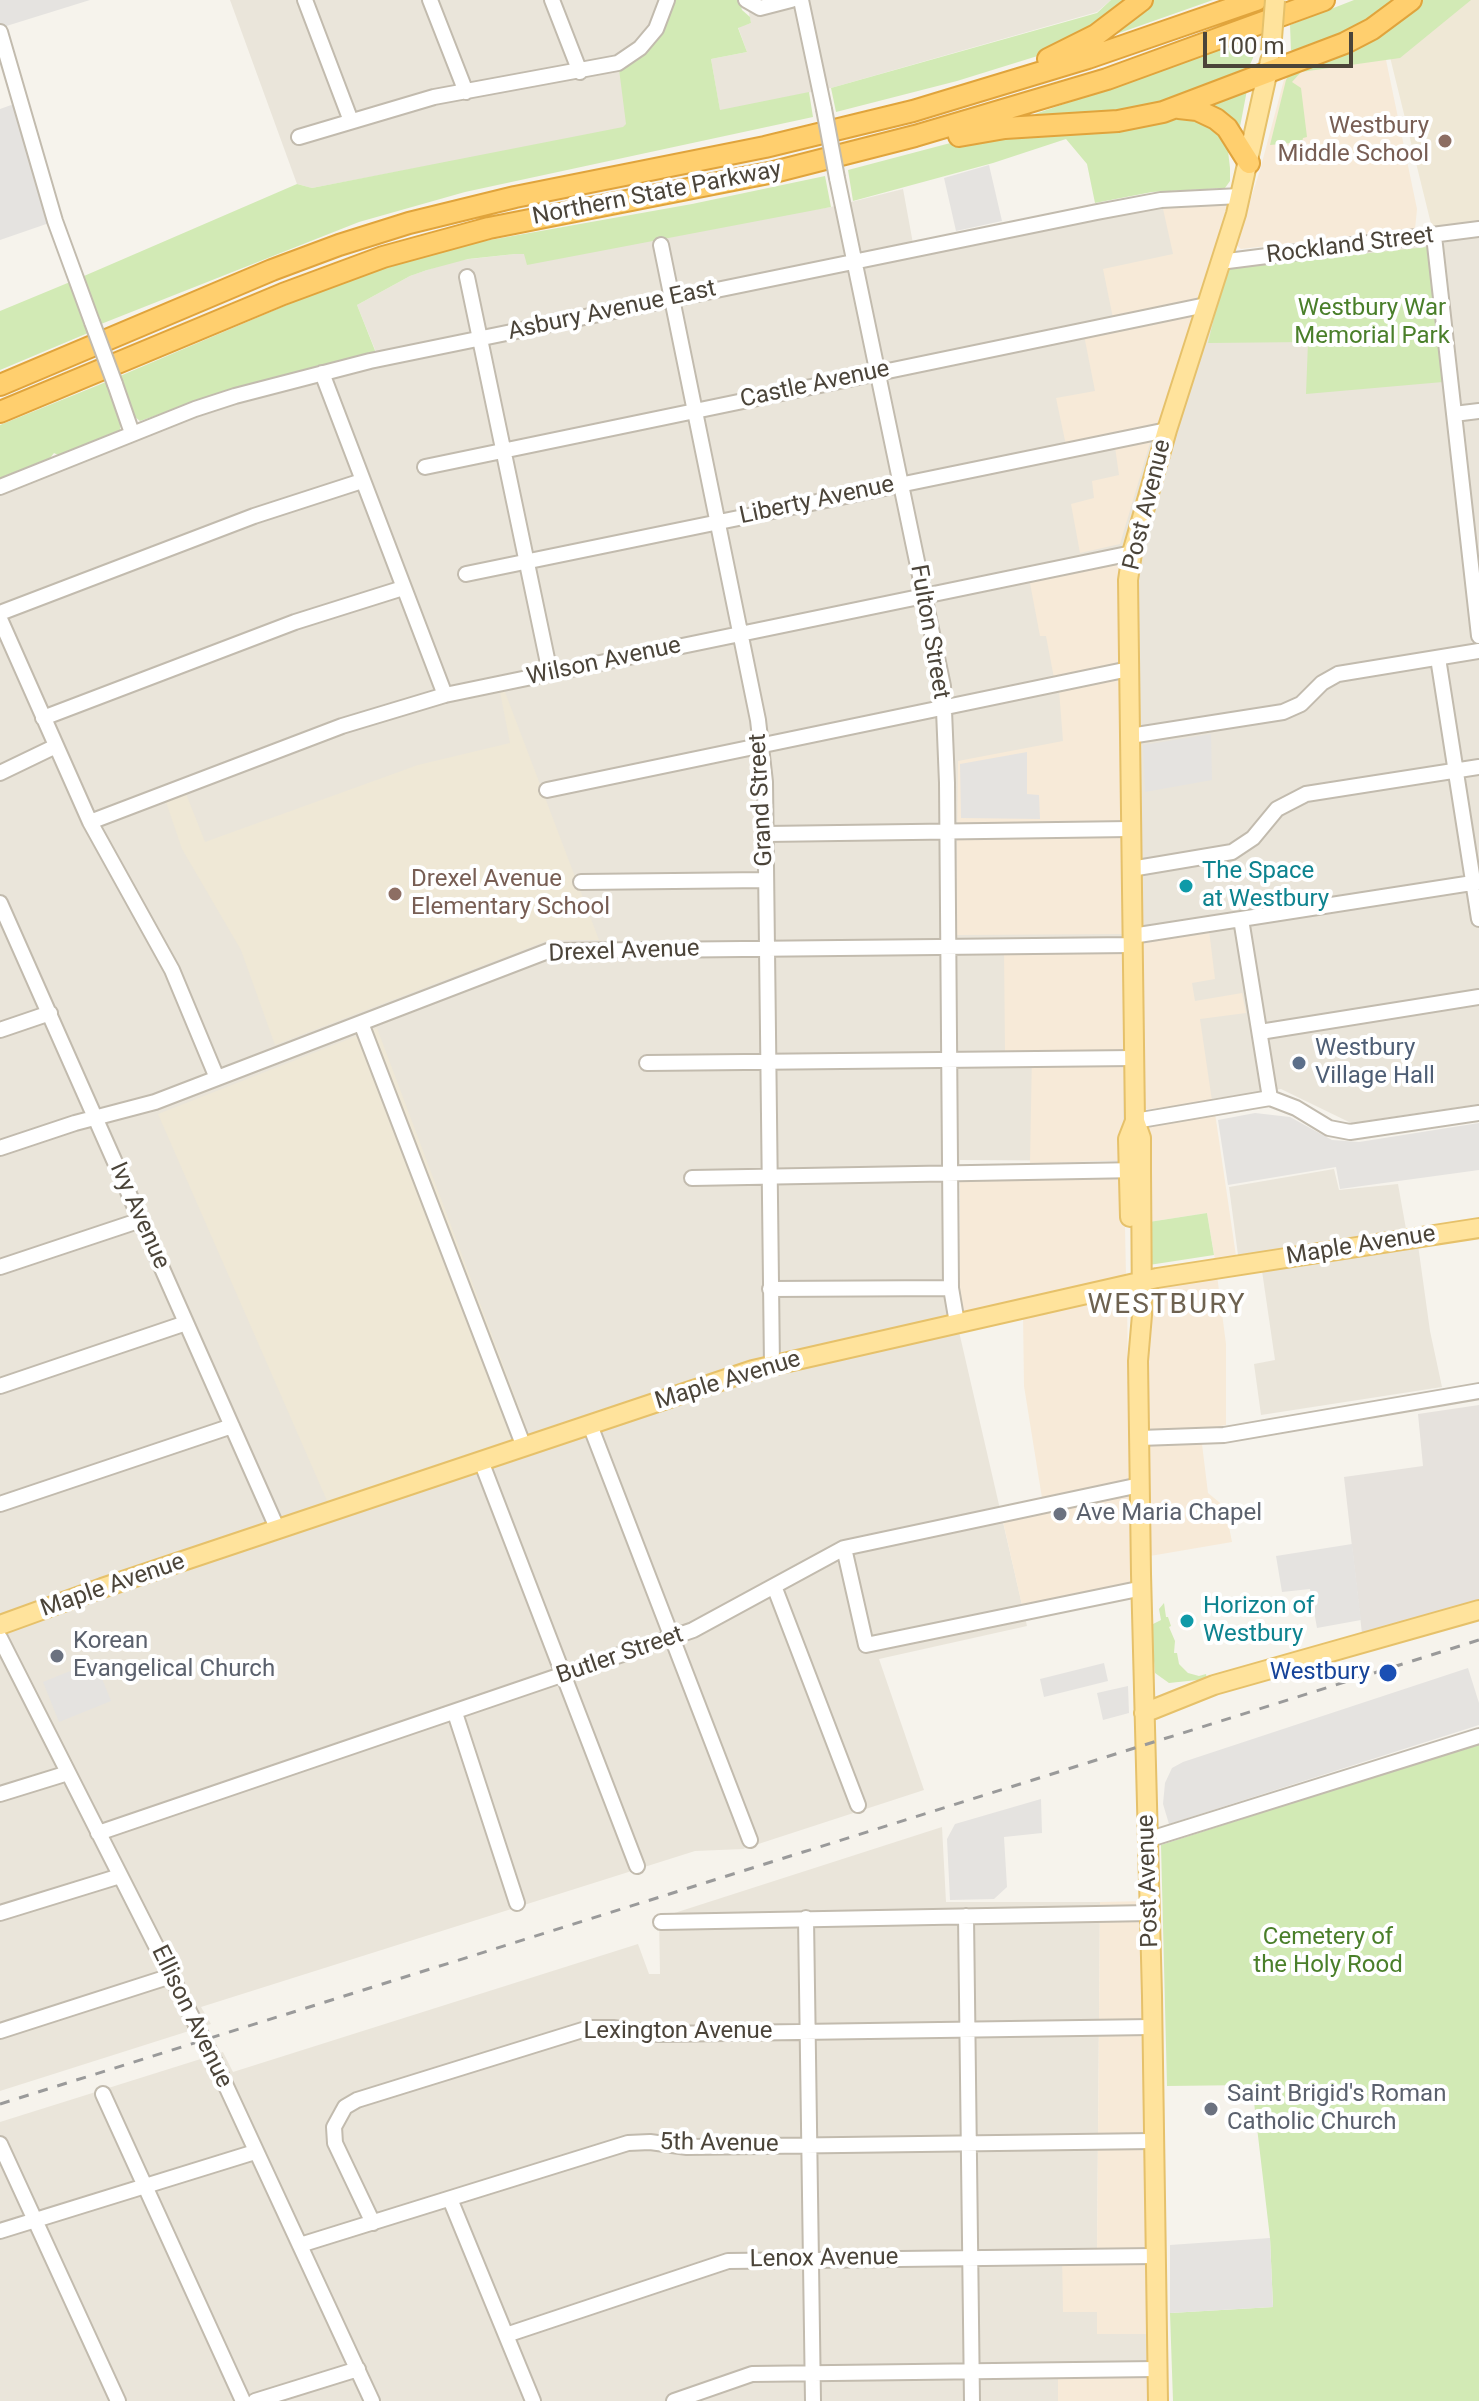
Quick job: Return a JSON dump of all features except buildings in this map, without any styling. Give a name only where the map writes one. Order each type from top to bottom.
[{"type":"highway","points":[[948,101],[1074,47],[1114,23],[1142,0]]},
{"type":"highway","name":"Northern State Parkway","points":[[0,385],[272,270],[409,223],[515,197],[777,144],[948,101],[1098,55],[1256,0]]},
{"type":"highway","name":"Northern State Parkway","points":[[0,412],[271,298],[383,257],[489,228],[738,179],[880,146],[1095,83],[1324,0]]},
{"type":"highway","points":[[880,146],[949,139],[1005,128],[1118,121],[1175,108],[1364,34],[1411,0]]},
{"type":"highway","points":[[1175,108],[1197,110],[1216,119],[1227,128],[1249,163]]},
{"type":"main road","name":"Post Avenue","points":[[1158,2401],[1140,1438],[1138,1361],[1133,1341],[1135,1170],[1141,1138],[1135,1121],[1128,580],[1132,553],[1167,430],[1249,163],[1268,73],[1275,0]]},
{"type":"main road","name":"Maple Avenue","points":[[0,1625],[481,1461],[772,1366],[1136,1283],[1479,1228]]},
{"type":"main road","points":[[1144,1713],[1214,1685],[1479,1610]]},
{"type":"main road","points":[[1144,1692],[1214,1685]]},
{"type":"street","points":[[305,0],[351,121]]},
{"type":"street","points":[[430,0],[466,92]]},
{"type":"street","points":[[552,0],[580,72]]},
{"type":"street","points":[[299,137],[414,102],[618,63],[640,48],[656,29],[667,0]]},
{"type":"street","points":[[746,0],[760,8],[791,0]]},
{"type":"street","name":"Fulton Street","points":[[801,0],[943,686],[948,832],[951,1288],[957,1323]]},
{"type":"street","points":[[0,32],[55,221],[132,433]]},
{"type":"street","name":"Asbury Avenue East","points":[[0,487],[132,433],[235,396],[322,373],[1161,200],[1240,196]]},
{"type":"street","name":"Rockland Street","points":[[1220,262],[1479,229]]},
{"type":"street","points":[[1434,236],[1454,414],[1474,537],[1479,636]]},
{"type":"street","name":"Grand Street","points":[[661,245],[741,633],[765,782],[772,1366]]},
{"type":"street","points":[[467,277],[550,673]]},
{"type":"street","name":"Castle Avenue","points":[[425,467],[1206,305]]},
{"type":"street","points":[[322,373],[445,695]]},
{"type":"street","points":[[1454,414],[1479,411]]},
{"type":"street","name":"Liberty Avenue","points":[[466,574],[1167,430]]},
{"type":"street","points":[[0,613],[254,516],[362,481]]},
{"type":"street","name":"Wilson Avenue","points":[[90,822],[342,726],[445,695],[1132,553]]},
{"type":"street","points":[[43,718],[295,622],[403,588]]},
{"type":"street","points":[[0,619],[90,822],[172,970],[217,1078]]},
{"type":"street","points":[[1130,736],[1283,712],[1301,704],[1322,683],[1338,674],[1479,651]]},
{"type":"street","points":[[1438,658],[1476,882],[1479,919]]},
{"type":"street","points":[[547,790],[1129,669]]},
{"type":"street","points":[[0,773],[56,746]]},
{"type":"street","points":[[1131,869],[1232,852],[1253,838],[1277,809],[1306,794],[1479,767]]},
{"type":"street","points":[[766,834],[1130,829]]},
{"type":"street","points":[[581,882],[766,880]]},
{"type":"street","name":"Drexel Avenue","points":[[0,1148],[155,1102],[548,951],[949,946],[1132,940],[1241,919],[1476,882]]},
{"type":"street","name":"Ivy Avenue","points":[[0,905],[278,1530]]},
{"type":"street","points":[[1241,919],[1270,1098]]},
{"type":"street","points":[[1260,1032],[1479,997]]},
{"type":"street","points":[[0,1030],[50,1013]]},
{"type":"street","points":[[361,1023],[524,1447]]},
{"type":"street","points":[[647,1063],[1134,1058]]},
{"type":"street","points":[[1135,1121],[1270,1098],[1296,1108],[1329,1128],[1350,1132],[1479,1113]]},
{"type":"street","points":[[692,1178],[1135,1170]]},
{"type":"street","points":[[0,1267],[141,1220]]},
{"type":"street","points":[[770,1289],[951,1288]]},
{"type":"street","points":[[0,1386],[186,1323]]},
{"type":"street","points":[[1140,1438],[1224,1435],[1479,1391]]},
{"type":"street","points":[[590,1425],[750,1840]]},
{"type":"street","points":[[0,1504],[232,1426]]},
{"type":"street","points":[[481,1461],[637,1866]]},
{"type":"street","name":"Butler Street","points":[[98,1833],[693,1630],[844,1548],[1140,1485]]},
{"type":"street","points":[[844,1548],[866,1645],[1143,1588]]},
{"type":"street","points":[[774,1586],[858,1805]]},
{"type":"street","name":"Ellison Avenue","points":[[0,1638],[214,2060],[372,2401]]},
{"type":"street","points":[[455,1713],[517,1903]]},
{"type":"street","points":[[1147,1840],[1479,1736]]},
{"type":"street","points":[[0,1794],[68,1773]]},
{"type":"street","points":[[0,1913],[120,1876]]},
{"type":"street","points":[[661,1922],[1150,1913]]},
{"type":"street","points":[[966,1916],[972,2401]]},
{"type":"street","points":[[806,1918],[813,2401]]},
{"type":"street","points":[[0,2031],[171,1976]]},
{"type":"street","name":"Lexington Avenue","points":[[373,2223],[335,2143],[333,2132],[340,2112],[357,2100],[589,2028],[658,2034],[1151,2027]]},
{"type":"street","points":[[103,2094],[243,2401]]},
{"type":"street","name":"5th Avenue","points":[[300,2245],[628,2143],[650,2142],[687,2147],[1153,2141]]},
{"type":"street","points":[[0,2144],[118,2401]]},
{"type":"street","points":[[0,2231],[255,2152]]},
{"type":"street","points":[[450,2199],[533,2401]]},
{"type":"street","name":"Lenox Avenue","points":[[506,2335],[721,2262],[1155,2256]]},
{"type":"street","points":[[255,2401],[358,2369]]},
{"type":"street","points":[[674,2401],[752,2374],[1156,2369]]},
{"type":"shaded area","points":[[0,0],[90,0],[0,28]]},
{"type":"shaded area","points":[[230,0],[667,0],[640,48],[627,128],[312,188],[297,184]]},
{"type":"shaded area","points":[[746,0],[1111,0],[1097,12],[831,88],[720,111],[711,59],[747,52],[738,27],[751,23]]},
{"type":"shaded area","name":"Westbury Middle School","points":[[1435,0],[1479,0],[1479,229],[1434,236],[1389,53]]},
{"type":"shaded area","points":[[1385,55],[1417,209],[1415,229],[1241,249],[1236,245],[1285,76]]},
{"type":"shaded area","points":[[14,104],[55,221],[0,240],[0,109]]},
{"type":"shaded area","points":[[989,165],[1002,221],[956,231],[944,178]]},
{"type":"shaded area","points":[[903,189],[914,249],[1161,200],[1220,261],[1479,229],[1479,1104],[1351,1123],[1281,1089],[1125,1111],[1126,1161],[960,1160],[957,1323],[1027,1626],[879,1659],[924,1790],[743,1849],[695,1851],[201,2007],[211,2024],[0,2091],[0,487],[132,433],[370,361],[376,352],[357,305],[410,276],[452,261],[831,207]]},
{"type":"shaded area","points":[[1240,196],[1167,430],[1067,450],[1056,398],[1095,391],[1083,330],[1114,323],[1103,269],[1173,254],[1161,200]]},
{"type":"shaded area","points":[[1151,440],[1120,544],[1080,553],[1071,504],[1094,498],[1092,481],[1119,475],[1115,447]]},
{"type":"shaded area","points":[[1122,561],[1122,664],[1054,678],[1046,636],[1040,636],[1029,578]]},
{"type":"shaded area","points":[[1119,676],[1123,934],[956,935],[958,761],[1063,741],[1059,690]]},
{"type":"shaded area","name":"Drexel Avenue Elementary School","points":[[500,692],[505,692],[599,940],[549,940],[275,1045],[241,950],[182,849],[165,799],[185,791],[205,842],[418,765],[510,743]]},
{"type":"shaded area","points":[[1211,734],[1212,780],[1145,792],[1143,745]]},
{"type":"shaded area","points":[[1027,752],[1027,794],[1039,795],[1040,819],[961,818],[960,764]]},
{"type":"shaded area","points":[[1209,930],[1215,979],[1192,983],[1195,1001],[1242,993],[1246,1013],[1200,1019],[1212,1101],[1142,1110],[1141,940]]},
{"type":"shaded area","points":[[1004,948],[1124,948],[1123,1160],[1030,1164],[1032,1052],[1005,1052]]},
{"type":"shaded area","points":[[377,1028],[529,1434],[328,1503],[158,1114]]},
{"type":"shaded area","points":[[1215,1113],[1236,1256],[1215,1260],[1207,1213],[1149,1222],[1146,1126]]},
{"type":"shaded area","points":[[1255,1113],[1290,1117],[1332,1140],[1359,1142],[1479,1123],[1479,1170],[1340,1189],[1336,1167],[1228,1185],[1218,1120]]},
{"type":"shaded area","points":[[1334,1169],[1339,1190],[1398,1184],[1406,1229],[1418,1245],[1430,1331],[1442,1387],[1261,1415],[1254,1364],[1275,1360],[1262,1271],[1238,1255],[1229,1187]]},
{"type":"shaded area","points":[[960,1176],[1124,1177],[1126,1276],[959,1313]]},
{"type":"shaded area","points":[[1217,1275],[1226,1344],[1226,1425],[1205,1429],[1148,1429],[1145,1287]]},
{"type":"shaded area","points":[[1127,1292],[1129,1479],[1042,1498],[1024,1386],[1023,1313]]},
{"type":"shaded area","points":[[1479,1405],[1479,1616],[1364,1651],[1344,1477],[1423,1466],[1418,1414]]},
{"type":"shaded area","points":[[1147,1443],[1202,1444],[1208,1493],[1225,1507],[1232,1542],[1150,1556]]},
{"type":"shaded area","points":[[1130,1492],[1136,1586],[1023,1610],[1002,1517]]},
{"type":"shaded area","points":[[1352,1544],[1361,1620],[1317,1628],[1310,1589],[1282,1592],[1276,1556]]},
{"type":"shaded area","points":[[95,1661],[111,1701],[59,1722],[43,1682]]},
{"type":"shaded area","points":[[1104,1663],[1108,1681],[1044,1697],[1040,1679]]},
{"type":"shaded area","points":[[1468,1668],[1479,1703],[1479,1725],[1169,1824],[1163,1804],[1165,1783],[1172,1768],[1183,1762]]},
{"type":"shaded area","points":[[1128,1686],[1129,1713],[1103,1720],[1097,1693]]},
{"type":"shaded area","points":[[1041,1799],[1042,1833],[1004,1837],[1007,1887],[994,1899],[950,1900],[947,1839],[955,1824]]},
{"type":"shaded area","points":[[942,1827],[946,1902],[1100,1902],[1097,2254],[1063,2312],[1097,2312],[1097,2334],[1157,2334],[1159,2370],[1058,2371],[1058,2401],[0,2401],[0,2122],[223,2052],[233,2072],[638,1944],[649,1974],[660,1974],[659,1918]]},
{"type":"shaded area","points":[[1150,1901],[1157,2334],[1097,2334],[1097,2312],[1063,2312],[1062,2254],[1097,2254],[1100,1902]]},
{"type":"shaded area","points":[[1270,2238],[1273,2307],[1170,2313],[1170,2245]]},
{"type":"shaded area","points":[[1058,2370],[1159,2370],[1160,2401],[1058,2401]]},
{"type":"green space","points":[[673,0],[739,0],[742,10],[750,17],[751,23],[738,28],[747,52],[711,59],[720,110],[809,92],[813,117],[465,192],[359,222],[101,324],[84,276],[297,184],[312,188],[623,127],[626,124],[619,69],[644,54],[663,34]]},
{"type":"green space","points":[[1111,0],[1130,0],[1101,25],[1044,54],[957,81],[836,112],[831,88],[1097,13]]},
{"type":"green space","points":[[1148,0],[1213,0],[1105,38]]},
{"type":"green space","points":[[1354,0],[1402,0],[1370,23],[1295,52],[1291,50],[1290,25]]},
{"type":"green space","points":[[1420,0],[1471,0],[1400,58],[1301,72],[1292,82],[1301,88],[1307,137],[1302,142],[1270,145],[1290,72]]},
{"type":"green space","points":[[1254,38],[1253,58],[1246,73],[1149,109],[1037,120],[1035,114]]},
{"type":"green space","points":[[1247,90],[1239,132],[1206,102]]},
{"type":"green space","points":[[1169,114],[1205,116],[1227,142],[1230,181],[1225,188],[1152,192],[1095,203],[1087,164],[1066,139],[993,163],[853,201],[848,170],[977,136]]},
{"type":"green space","points":[[825,176],[831,207],[527,265],[524,254],[515,254],[468,259],[410,276],[357,305],[376,353],[241,386],[140,421],[135,417],[120,376],[336,284],[412,260],[479,242],[692,204]]},
{"type":"green space","name":"Westbury War Memorial Park","points":[[1427,247],[1443,382],[1306,394],[1308,342],[1208,343],[1226,268]]},
{"type":"green space","points":[[70,282],[88,333],[0,370],[0,311]]},
{"type":"green space","points":[[106,382],[121,422],[120,430],[58,455],[54,453],[50,458],[0,478],[0,425]]},
{"type":"green space","points":[[1207,1213],[1214,1255],[1149,1265],[1149,1222]]},
{"type":"green space","points":[[1164,1603],[1179,1664],[1188,1673],[1206,1674],[1207,1679],[1169,1683],[1155,1673],[1151,1625],[1161,1620],[1159,1609]]},
{"type":"green space","name":"Cemetery of the Holy Rood","points":[[1479,1743],[1479,2401],[1173,2401],[1170,2313],[1273,2307],[1270,2238],[1252,2085],[1167,2086],[1161,1845]]},
{"type":"railway","points":[[0,2104],[1479,1640]]},
{"type":"place","name":"Westbury Middle School","points":[[1445,141]]},
{"type":"place","name":"The Space at Westbury","points":[[1186,886]]},
{"type":"place","name":"Drexel Avenue Elementary School","points":[[395,894]]},
{"type":"place","name":"Westbury Village Hall","points":[[1299,1063]]},
{"type":"place","name":"Ave Maria Chapel","points":[[1060,1514]]},
{"type":"place","name":"Horizon of Westbury","points":[[1187,1621]]},
{"type":"place","name":"Korean Evangelical Church","points":[[57,1656]]},
{"type":"place","name":"Westbury","points":[[1388,1673]]},
{"type":"place","name":"Saint Brigid's Roman Catholic Church","points":[[1211,2109]]},
{"type":"district","name":"WESTBURY","points":[[1167,1306]]}]
